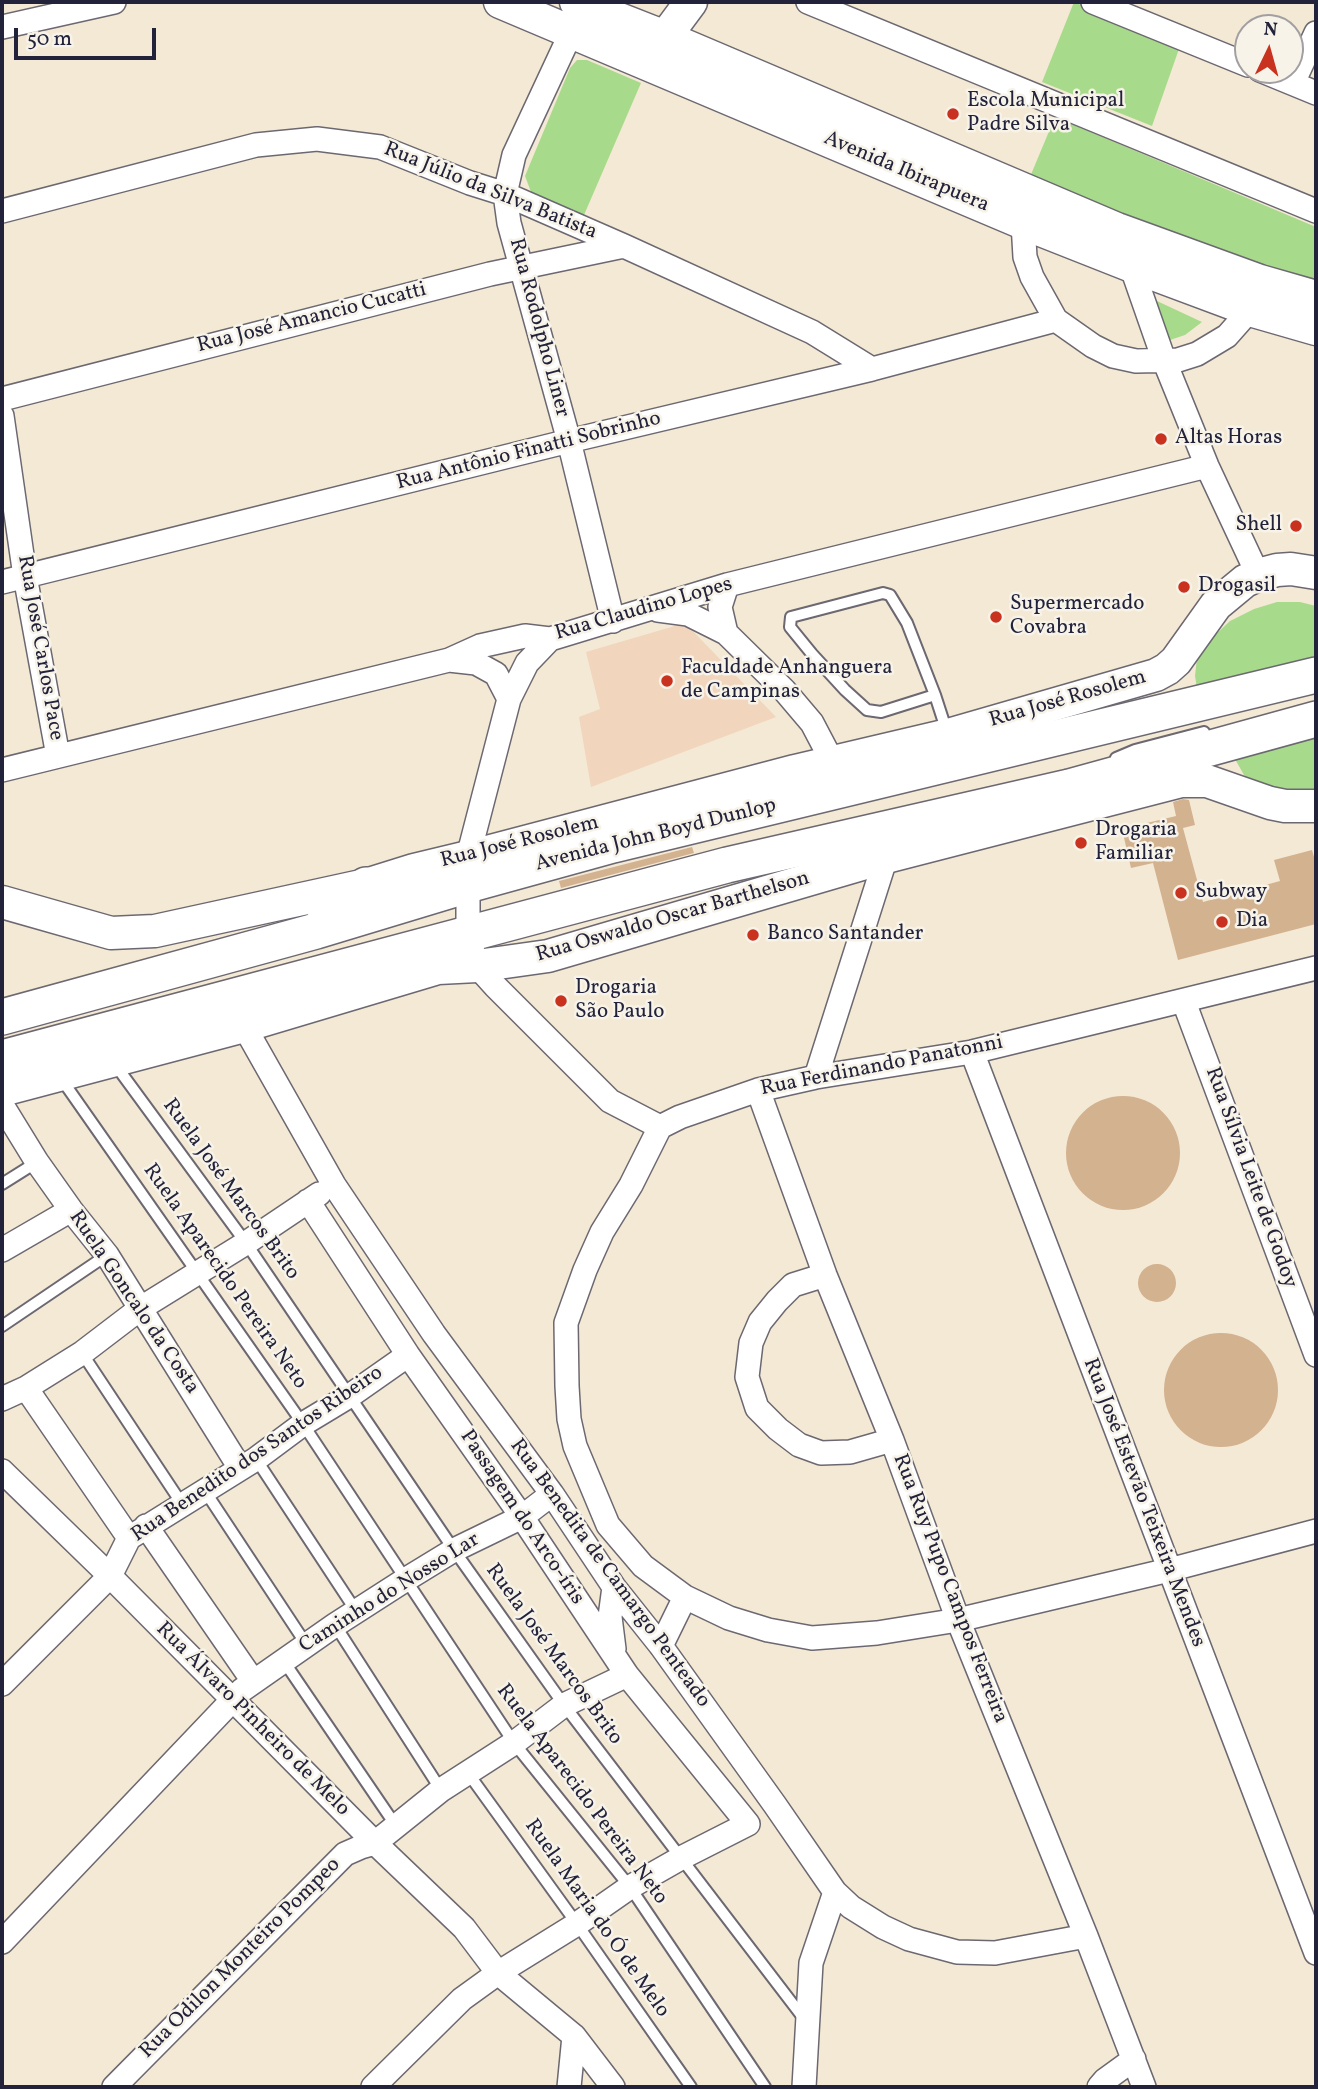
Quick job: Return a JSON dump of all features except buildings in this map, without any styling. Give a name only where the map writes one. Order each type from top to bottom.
[{"type":"main road","name":"Avenida John Boyd Dunlop","points":[[2,1017],[316,931],[468,879],[1316,675]]},
{"type":"main road","points":[[2,1058],[727,865],[1069,787],[1316,719]]},
{"type":"main road","points":[[316,931],[366,885]]},
{"type":"street","points":[[2,27],[114,2]]},
{"type":"street","name":"Avenida Ibirapuera","points":[[500,2],[578,13],[1023,223],[1132,266],[1255,295],[1316,298]]},
{"type":"street","points":[[808,2],[1316,211]]},
{"type":"street","points":[[1093,2],[1141,11],[1234,58]]},
{"type":"street","points":[[657,51],[682,5]]},
{"type":"street","name":"Rua Rodolpho Liner","points":[[578,13],[514,155],[505,194],[509,223],[569,441],[613,621]]},
{"type":"street","points":[[1304,59],[1316,33]]},
{"type":"street","name":"Avenida Ibirapuera","points":[[657,51],[1117,229],[1255,295],[1316,329]]},
{"type":"street","points":[[1295,84],[1316,93]]},
{"type":"street","name":"Rua Júlio da Silva Batista","points":[[2,211],[256,145],[317,139],[380,147],[505,194],[624,246],[812,332],[872,369]]},
{"type":"street","points":[[1023,223],[1025,257],[1032,277],[1056,320],[1093,346],[1113,356],[1136,361],[1178,360],[1197,354],[1227,336],[1255,295]]},
{"type":"street","points":[[1117,229],[1206,466],[1258,575],[1291,569],[1316,573]]},
{"type":"street","name":"Rua José Amancio Cucatti","points":[[2,399],[522,267],[624,246]]},
{"type":"street","name":"Rua Antônio Finatti Sobrinho","points":[[2,582],[569,441],[872,369],[1056,320]]},
{"type":"street","name":"Rua José Carlos Pace","points":[[2,416],[25,576],[58,756]]},
{"type":"street","name":"Rua Claudino Lopes","points":[[2,770],[449,660],[480,646],[525,636],[550,639],[727,585],[1206,466]]},
{"type":"street","name":"Rua José Rosolem","points":[[2,902],[111,933],[122,933],[155,931],[366,885],[414,870],[468,879],[833,763],[948,735],[1156,675],[1176,662],[1216,605],[1245,581],[1258,575]]},
{"type":"street","points":[[726,633],[720,607],[727,585]]},
{"type":"street","points":[[653,609],[688,614],[726,633],[784,690],[811,723],[833,763]]},
{"type":"street","points":[[550,639],[527,663],[509,699],[468,879],[470,932],[495,986],[610,1101],[660,1127],[631,1185],[602,1232],[566,1324],[566,1385],[575,1446],[608,1525],[643,1566],[685,1597],[729,1618],[768,1630],[812,1638],[877,1633],[958,1620],[1169,1570],[1316,1531]]},
{"type":"street","points":[[449,660],[476,663],[496,674],[509,699]]},
{"type":"street","name":"Rua Oswaldo Oscar Barthelson","points":[[2,1090],[244,1026],[438,968],[470,932],[548,956],[886,857],[1181,781],[1207,781],[1285,806],[1316,806]]},
{"type":"street","points":[[816,1077],[886,857]]},
{"type":"street","name":"Rua Ferdinando Panatonni","points":[[660,1127],[680,1117],[758,1090],[816,1077],[972,1052],[1316,968]]},
{"type":"street","name":"Rua Sílvia Leite de Godoy","points":[[1184,1002],[1316,1355]]},
{"type":"street","name":"Rua Benedita de Camargo Penteado","points":[[244,1026],[334,1185],[434,1334],[552,1494],[614,1587],[661,1646],[767,1793],[835,1892],[851,1907],[883,1927],[909,1939],[957,1952],[995,1953],[1086,1936]]},
{"type":"street","name":"Rua José Estevão Teixeira Mendes","points":[[972,1052],[1316,1953]]},
{"type":"street","name":"Rua Ruy Pupo Campos Ferreira","points":[[758,1090],[825,1275],[892,1440],[958,1620],[1144,2087]]},
{"type":"street","name":"Ruela Goncalo da Costa","points":[[2,1105],[37,1162],[107,1255],[248,1463]]},
{"type":"street","points":[[2,1399],[26,1388],[82,1353],[141,1308],[334,1185]]},
{"type":"street","name":"Passagem do Arco-íris","points":[[308,1201],[408,1355],[522,1517],[627,1675],[748,1824],[681,1858]]},
{"type":"street","points":[[2,1250],[71,1210]]},
{"type":"street","points":[[825,1275],[793,1285],[760,1322],[751,1343],[747,1377],[757,1408],[799,1445],[821,1452],[850,1452],[892,1440]]},
{"type":"street","name":"Rua Benedito dos Santos Ribeiro","points":[[2,1684],[110,1576],[137,1532],[248,1463],[408,1355]]},
{"type":"street","points":[[26,1388],[253,1681]]},
{"type":"street","name":"Rua Álvaro Pinheiro de Melo","points":[[2,1471],[375,1843],[464,1928],[498,1973],[574,2036],[613,2087]]},
{"type":"street","name":"Caminho do Nosso Lar","points":[[2,1942],[253,1681],[405,1580],[454,1550],[522,1517],[552,1494]]},
{"type":"street","points":[[614,1587],[610,1618],[615,1656]]},
{"type":"street","points":[[661,1646],[685,1597]]},
{"type":"street","name":"Rua Odilon Monteiro Pompeo","points":[[114,2087],[345,1854],[375,1843],[441,1790],[514,1743],[564,1705],[627,1675]]},
{"type":"street","points":[[373,2087],[462,1999],[630,1887],[681,1858]]},
{"type":"street","points":[[804,2087],[811,1963],[835,1892]]},
{"type":"street","points":[[569,2087],[574,2036]]},
{"type":"street","points":[[1099,2087],[1134,2059]]},
{"type":"lane","points":[[934,695],[881,712],[867,710],[845,691],[812,654],[790,627],[791,617],[883,593],[890,595],[907,623],[934,695],[948,735]]},
{"type":"lane","points":[[971,770],[1316,687]]},
{"type":"lane","points":[[509,911],[563,900],[811,835],[929,813],[1069,778],[1135,750],[1213,730]]},
{"type":"lane","points":[[2,1027],[148,988],[468,879],[691,834],[905,786]]},
{"type":"lane","name":"Ruela José Marcos Brito","points":[[113,1060],[246,1243],[454,1550],[564,1705],[807,2022]]},
{"type":"lane","name":"Ruela Aparecido Pereira Neto","points":[[58,1075],[303,1424],[514,1743],[630,1887],[765,2087]]},
{"type":"lane","points":[[2,1184],[37,1162]]},
{"type":"lane","points":[[2,1326],[107,1255]]},
{"type":"lane","points":[[82,1353],[182,1504]]},
{"type":"lane","points":[[248,1463],[356,1611]]},
{"type":"lane","points":[[205,1491],[306,1644]]},
{"type":"lane","points":[[335,1625],[441,1790]]},
{"type":"lane","points":[[283,1660],[396,1826]]},
{"type":"lane","name":"Ruela Maria do Ó de Melo","points":[[468,1773],[691,2087]]},
{"type":"shaded area","name":"Faculdade Anhanguera de Campinas","points":[[685,623],[776,717],[591,787],[579,717],[600,709],[586,652]]},
{"type":"green space","points":[[1074,2],[1180,46],[1152,126],[1042,82]]},
{"type":"green space","points":[[577,60],[587,60],[641,83],[584,215],[531,192],[525,176],[570,68]]},
{"type":"green space","points":[[1055,117],[1316,227],[1316,292],[1027,184]]},
{"type":"green space","points":[[1142,294],[1202,322],[1185,335],[1164,342]]},
{"type":"green space","points":[[1277,602],[1300,602],[1316,606],[1316,671],[1199,701],[1195,676],[1197,658],[1213,637],[1230,621],[1254,609]]},
{"type":"green space","points":[[1316,728],[1316,791],[1300,795],[1260,788],[1244,775],[1231,752]]},
{"type":"place","name":"Escola Municipal Padre Silva","points":[[953,114]]},
{"type":"place","name":"Altas Horas","points":[[1161,439]]},
{"type":"place","name":"Shell","points":[[1296,526]]},
{"type":"place","name":"Drogasil","points":[[1184,587]]},
{"type":"place","name":"Supermercado Covabra","points":[[996,617]]},
{"type":"place","name":"Faculdade Anhanguera de Campinas","points":[[667,681]]},
{"type":"place","name":"Drogaria Familiar","points":[[1081,843]]},
{"type":"place","name":"Subway","points":[[1181,893]]},
{"type":"place","name":"Dia","points":[[1222,922]]},
{"type":"place","name":"Banco Santander","points":[[753,935]]},
{"type":"place","name":"Drogaria São Paulo","points":[[561,1001]]}]
